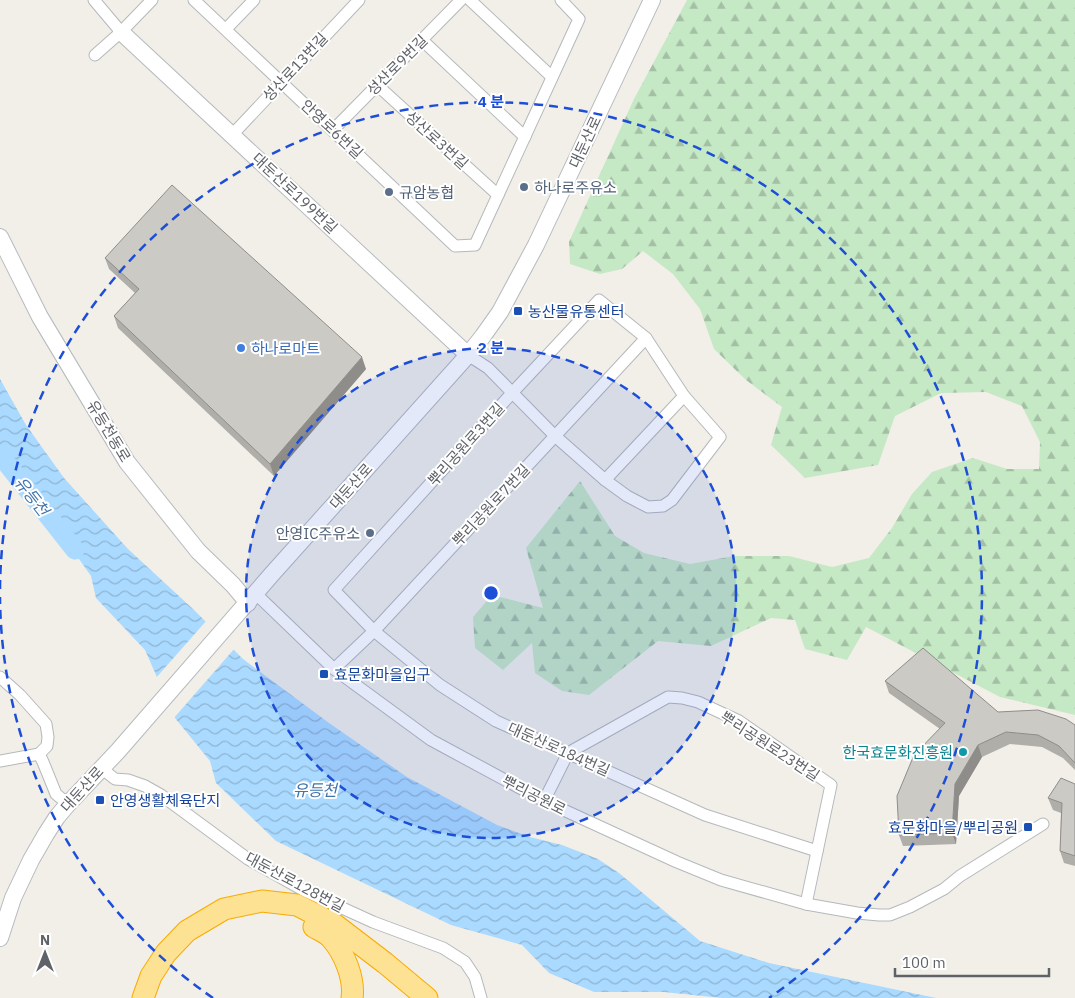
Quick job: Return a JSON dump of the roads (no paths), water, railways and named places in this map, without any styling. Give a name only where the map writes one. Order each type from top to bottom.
[{"type":"highway","points":[[143,998],[151,976],[166,953],[187,931],[224,909],[262,901],[297,905],[334,924],[385,962],[427,998]]},
{"type":"highway","points":[[156,998],[162,981],[176,960],[194,939],[230,919],[263,912],[295,916],[330,937],[346,959],[353,990],[352,998]]},
{"type":"main road","name":"대둔산로","points":[[0,938],[7,897],[57,817],[118,751],[272,574],[468,354],[500,312],[532,253],[646,3]]},
{"type":"main road","name":"대둔산로199번길","points":[[121,32],[468,354]]},
{"type":"main road","name":"유등천동로","points":[[0,237],[40,317],[127,462],[198,551],[233,585],[247,604]]},
{"type":"street","points":[[94,0],[121,32]]},
{"type":"street","points":[[95,55],[121,32],[152,0]]},
{"type":"street","name":"안영로6번길","points":[[194,0],[455,246],[475,245],[498,195]]},
{"type":"street","points":[[226,29],[254,0]]},
{"type":"street","name":"성산로13번길","points":[[232,135],[359,0]]},
{"type":"street","name":"성산로9번길","points":[[333,130],[461,0]]},
{"type":"street","points":[[470,0],[552,77]]},
{"type":"street","points":[[498,195],[579,18],[561,0]]},
{"type":"street","points":[[422,40],[525,138]]},
{"type":"street","name":"성산로3번길","points":[[377,85],[498,195]]},
{"type":"street","name":"뿌리공원로3번길","points":[[334,590],[599,300],[646,338]]},
{"type":"street","points":[[468,354],[488,368],[555,436],[605,480],[627,496],[648,507],[663,506],[672,500],[720,437],[684,396],[646,338]]},
{"type":"street","name":"뿌리공원로7번길","points":[[334,668],[374,631],[646,338]]},
{"type":"street","points":[[605,480],[684,396]]},
{"type":"street","name":"대둔산로184번길","points":[[334,590],[374,631],[440,685],[496,721],[705,815],[817,851]]},
{"type":"street","name":"뿌리공원로","points":[[247,604],[431,740],[544,801],[721,880],[806,904],[857,913],[890,914],[910,907],[944,889],[960,876],[1043,824]]},
{"type":"street","points":[[0,677],[20,695],[46,724],[48,737],[46,746],[38,754],[0,761]]},
{"type":"street","name":"뿌리공원로23번길","points":[[568,753],[668,697],[698,702],[739,722],[831,785],[806,904]]},
{"type":"street","points":[[544,801],[568,753]]},
{"type":"street","points":[[38,754],[56,794],[68,804]]},
{"type":"street","name":"대둔산로128번길","points":[[101,768],[115,779],[128,780],[145,786],[161,795],[248,859],[305,891],[373,922],[443,948],[465,962],[475,977],[481,998]]},
{"type":"water","name":"유등천","points":[[0,379],[26,425],[64,478],[128,549],[193,609],[243,659],[329,723],[407,777],[497,825],[530,837],[562,845],[598,859],[619,873],[700,941],[769,963],[936,998],[722,998],[664,992],[594,992],[549,973],[522,945],[451,925],[276,841],[216,783],[210,761],[175,718],[145,650],[96,598],[91,576],[50,518],[0,466]]},
{"type":"waterway","name":"유등천","points":[[0,455],[75,550]]},
{"type":"place","name":"하나로주유소","points":[[524,187]]},
{"type":"place","name":"규암농협","points":[[389,192]]},
{"type":"place","name":"농산물유통센터","points":[[518,311]]},
{"type":"place","name":"하나로마트","points":[[241,348]]},
{"type":"place","name":"안영IC주유소","points":[[370,533]]},
{"type":"place","name":"효문화마을입구","points":[[324,674]]},
{"type":"place","name":"한국효문화진흥원","points":[[963,752]]},
{"type":"place","name":"안영생활체육단지","points":[[100,800]]},
{"type":"place","name":"효문화마을/뿌리공원","points":[[1028,827]]}]
